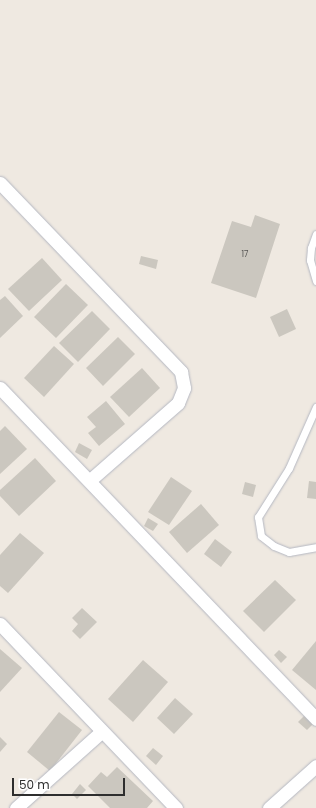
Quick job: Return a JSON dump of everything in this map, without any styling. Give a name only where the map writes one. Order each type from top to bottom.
[{"type":"street","points":[[0,183],[181,372],[184,388],[178,403],[90,480]]},
{"type":"street","points":[[0,388],[90,480],[316,719]]},
{"type":"street","points":[[0,624],[176,808]]},
{"type":"street","points":[[16,808],[102,731]]},
{"type":"street","points":[[269,808],[316,766]]},
{"type":"lane","points":[[316,234],[310,248],[310,260],[316,281]]},
{"type":"lane","points":[[316,407],[289,468],[258,517],[261,536],[274,546],[289,552],[316,547]]},
{"type":"building","points":[[255,215],[280,224],[256,298],[211,283],[232,221],[251,227]]},
{"type":"building","points":[[141,256],[158,260],[156,269],[139,264]]},
{"type":"building","points":[[42,258],[62,280],[29,311],[8,289]]},
{"type":"building","points":[[66,284],[88,305],[56,338],[34,317]]},
{"type":"building","points":[[5,296],[23,316],[0,338],[0,300]]},
{"type":"building","points":[[287,309],[296,329],[279,337],[270,317]]},
{"type":"building","points":[[92,311],[110,329],[78,362],[59,343]]},
{"type":"building","points":[[118,337],[135,354],[103,386],[86,368]]},
{"type":"building","points":[[54,346],[74,364],[44,397],[24,378]]},
{"type":"building","points":[[142,368],[160,388],[129,417],[110,397]]},
{"type":"building","points":[[106,401],[125,424],[99,446],[88,433],[96,427],[87,417]]},
{"type":"building","points":[[5,426],[27,449],[0,474],[0,431]]},
{"type":"building","points":[[79,443],[92,450],[87,459],[75,452]]},
{"type":"building","points":[[35,458],[56,481],[19,516],[0,496],[0,490]]},
{"type":"building","points":[[171,477],[192,491],[169,525],[148,512]]},
{"type":"building","points":[[309,481],[316,482],[316,499],[307,498]]},
{"type":"building","points":[[245,482],[256,485],[253,497],[242,494]]},
{"type":"building","points":[[201,504],[219,525],[187,553],[169,532]]},
{"type":"building","points":[[148,518],[158,524],[153,531],[144,526]]},
{"type":"building","points":[[20,533],[44,553],[8,593],[0,586],[0,555]]},
{"type":"building","points":[[215,539],[232,552],[221,567],[204,554]]},
{"type":"building","points":[[275,580],[296,600],[264,632],[243,611]]},
{"type":"building","points":[[82,608],[97,622],[80,639],[72,631],[78,624],[72,618]]},
{"type":"building","points":[[316,641],[316,690],[292,670]]},
{"type":"building","points":[[0,649],[22,668],[0,692]]},
{"type":"building","points":[[279,650],[287,657],[281,663],[274,655]]},
{"type":"building","points":[[143,660],[168,682],[133,722],[108,699]]},
{"type":"building","points":[[175,698],[193,714],[174,734],[157,718]]},
{"type":"building","points":[[59,712],[82,730],[50,771],[27,752]]},
{"type":"building","points":[[304,716],[313,724],[307,730],[298,722]]},
{"type":"building","points":[[0,737],[7,744],[0,752]]},
{"type":"building","points":[[153,748],[163,756],[156,765],[146,756]]},
{"type":"building","points":[[117,767],[153,801],[147,808],[110,808],[88,786],[101,772],[107,777]]},
{"type":"building","points":[[80,784],[86,790],[77,799],[72,794]]}]
